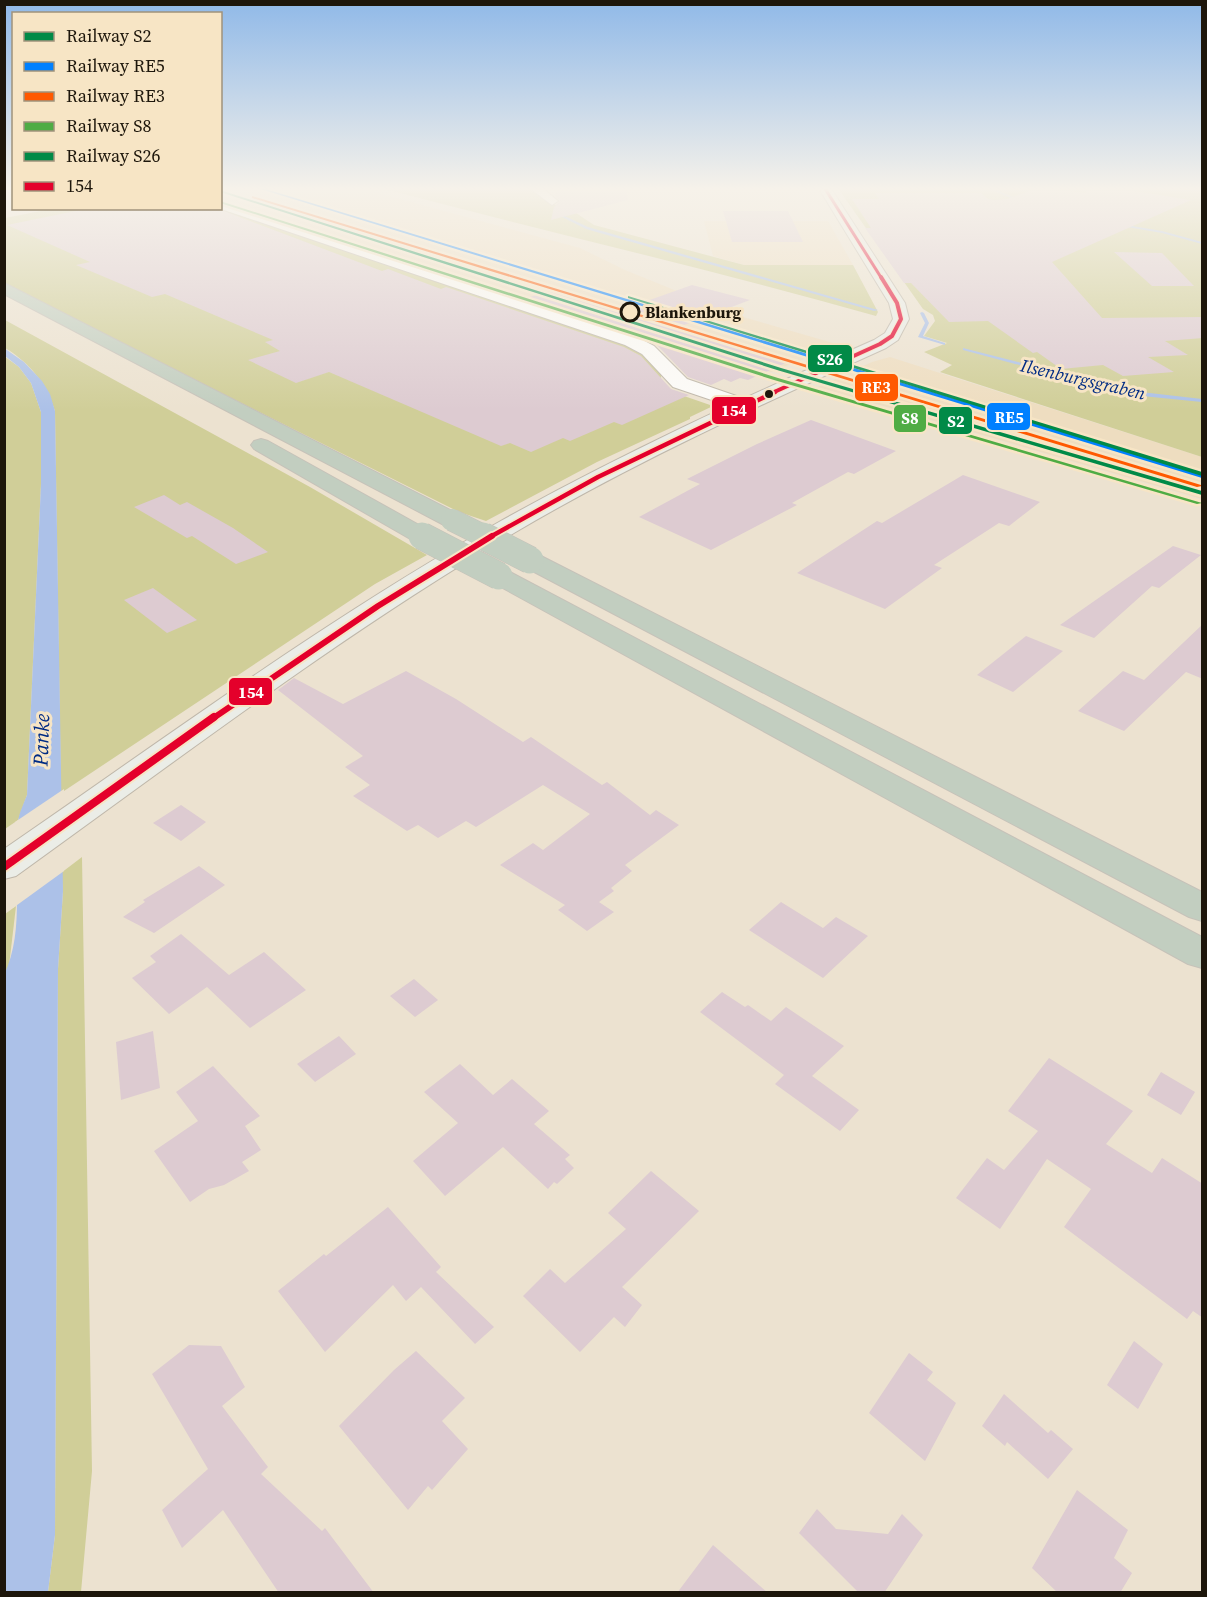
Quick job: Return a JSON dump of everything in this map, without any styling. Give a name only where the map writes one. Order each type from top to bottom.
[{"type":"highway","points":[[4,288],[1203,908]]},
{"type":"highway","points":[[4,304],[41,322],[205,414]]},
{"type":"highway","points":[[246,437],[420,534],[1203,954]]},
{"type":"main road","points":[[4,867],[309,652],[404,590],[542,507],[744,405],[880,344],[892,336],[901,312],[871,262]]},
{"type":"street","points":[[391,262],[631,341],[648,350],[680,383],[744,405]]},
{"type":"shaded area","points":[[5,262],[376,262],[625,345],[646,357],[662,373],[658,387],[713,406],[597,462],[486,521],[459,512],[5,285]]},
{"type":"shaded area","points":[[413,262],[608,262],[736,315],[840,345],[771,372],[704,352],[696,355]]},
{"type":"shaded area","points":[[670,262],[731,262],[744,265],[853,265],[878,312],[876,316]]},
{"type":"shaded area","points":[[732,262],[851,262],[853,265],[744,265]]},
{"type":"shaded area","points":[[890,262],[1202,262],[1202,457],[940,372],[952,365],[924,352],[947,343],[924,336],[935,321],[933,315],[923,309]]},
{"type":"shaded area","points":[[5,320],[310,487],[427,555],[375,584],[61,793],[55,411],[47,391],[36,375],[22,360],[5,348]]},
{"type":"shaded area","points":[[4,356],[19,367],[31,383],[41,412],[41,484],[27,795],[18,820],[5,829]]},
{"type":"shaded area","points":[[890,357],[1202,457],[1202,499],[818,387],[872,362]]},
{"type":"shaded area","points":[[82,857],[92,1471],[81,1592],[48,1592],[55,1535],[58,969],[63,891],[61,873]]},
{"type":"shaded area","points":[[16,906],[9,966],[5,975],[5,914]]},
{"type":"water","name":"Panke","points":[[4,348],[24,362],[42,381],[50,394],[55,411],[63,891],[58,969],[55,1535],[48,1592],[4,1592],[4,975],[15,939],[18,822],[27,795],[41,484],[41,412],[31,383],[19,367],[5,356]]},
{"type":"pier","points":[[64,789],[64,871],[13,908],[15,822]]},
{"type":"building","points":[[90,262],[357,262],[382,271],[388,269],[441,289],[446,287],[624,347],[641,356],[671,389],[689,395],[622,425],[614,422],[570,441],[563,438],[531,452],[510,443],[501,446],[329,372],[296,383],[248,360],[280,351],[265,342],[273,340],[165,294],[152,297],[76,265]]},
{"type":"building","points":[[889,262],[1053,262],[1102,318],[1203,317],[1203,338],[1165,341],[1188,355],[1148,357],[1174,372],[1123,376],[1103,365],[1061,369],[1037,352],[1033,353],[988,321],[949,322],[911,283],[904,283]]},
{"type":"building","points":[[1125,262],[1170,262],[1194,286],[1152,286]]},
{"type":"building","points":[[692,285],[750,300],[684,325],[790,361],[748,380],[740,378],[731,382],[724,379],[711,385],[688,377],[656,344],[638,335],[526,298],[562,288],[627,308]]},
{"type":"building","points":[[811,420],[896,451],[854,474],[848,472],[792,503],[797,505],[711,550],[639,517],[700,484],[687,479]]},
{"type":"building","points":[[963,475],[1040,502],[1009,526],[999,523],[934,565],[942,568],[885,609],[797,573],[877,521],[882,523]]},
{"type":"building","points":[[164,495],[180,505],[187,502],[233,528],[268,552],[236,564],[192,536],[187,538],[134,507]]},
{"type":"building","points":[[1173,546],[1201,555],[1159,588],[1152,586],[1094,638],[1060,625]]},
{"type":"building","points":[[153,588],[197,620],[167,633],[124,600]]},
{"type":"building","points":[[1203,624],[1203,679],[1186,672],[1124,731],[1078,711],[1123,671],[1144,680]]},
{"type":"building","points":[[1026,636],[1063,651],[1013,692],[977,675]]},
{"type":"building","points":[[406,671],[456,699],[523,742],[531,737],[602,785],[607,782],[650,815],[656,810],[679,825],[625,865],[632,871],[611,888],[614,891],[599,902],[614,912],[587,931],[558,910],[565,905],[500,865],[533,843],[543,850],[590,814],[543,785],[476,827],[466,821],[438,838],[418,825],[407,831],[353,796],[370,785],[345,767],[363,756],[278,690],[294,678],[343,704]]},
{"type":"building","points":[[181,805],[206,822],[181,841],[153,823]]},
{"type":"building","points":[[199,866],[225,885],[154,933],[123,917],[145,902],[143,900]]},
{"type":"building","points":[[781,902],[823,928],[836,917],[868,936],[823,978],[749,930]]},
{"type":"building","points":[[181,934],[229,975],[264,952],[306,990],[250,1028],[207,987],[169,1014],[132,978],[156,962],[150,956]]},
{"type":"building","points":[[414,979],[438,1000],[415,1017],[390,996]]},
{"type":"building","points":[[722,992],[745,1007],[748,1005],[771,1021],[786,1007],[844,1046],[812,1076],[859,1110],[840,1131],[775,1084],[784,1075],[700,1012]]},
{"type":"building","points":[[153,1031],[160,1088],[121,1100],[116,1042]]},
{"type":"building","points":[[339,1036],[356,1054],[315,1082],[297,1064]]},
{"type":"building","points":[[1049,1058],[1133,1111],[1106,1144],[1152,1173],[1162,1158],[1203,1184],[1203,1318],[1193,1311],[1187,1319],[1064,1227],[1091,1189],[1047,1159],[1000,1229],[956,1198],[987,1158],[1004,1170],[1038,1131],[1008,1111]]},
{"type":"building","points":[[460,1064],[493,1095],[512,1079],[549,1111],[534,1124],[570,1155],[565,1159],[574,1168],[548,1189],[503,1147],[445,1196],[413,1161],[458,1123],[424,1092]]},
{"type":"building","points":[[213,1066],[260,1116],[245,1126],[261,1150],[242,1162],[249,1171],[224,1185],[209,1189],[190,1202],[154,1151],[198,1121],[176,1092]]},
{"type":"building","points":[[1161,1072],[1195,1092],[1181,1115],[1147,1095]]},
{"type":"building","points":[[651,1171],[699,1211],[622,1287],[642,1305],[625,1327],[614,1317],[580,1352],[523,1296],[550,1269],[565,1283],[626,1229],[608,1213]]},
{"type":"building","points":[[388,1207],[441,1267],[436,1272],[494,1327],[475,1344],[421,1287],[406,1301],[393,1285],[325,1352],[278,1291]]},
{"type":"building","points":[[1134,1341],[1163,1364],[1138,1409],[1107,1385]]},
{"type":"building","points":[[189,1345],[221,1346],[245,1387],[222,1406],[268,1467],[261,1474],[322,1531],[325,1528],[374,1593],[279,1593],[223,1510],[182,1548],[162,1510],[208,1469],[152,1374]]},
{"type":"building","points":[[416,1351],[465,1398],[442,1421],[468,1449],[432,1490],[428,1486],[408,1510],[339,1426]]},
{"type":"building","points":[[909,1353],[933,1372],[927,1380],[956,1403],[925,1461],[869,1413]]},
{"type":"building","points":[[1004,1394],[1048,1433],[1051,1430],[1073,1449],[1048,1479],[1007,1442],[1005,1446],[982,1426]]},
{"type":"building","points":[[1077,1490],[1128,1530],[1114,1558],[1132,1573],[1120,1593],[1058,1593],[1032,1568]]},
{"type":"building","points":[[817,1509],[836,1529],[888,1534],[902,1514],[923,1535],[884,1593],[859,1593],[799,1533]]},
{"type":"building","points":[[713,1545],[768,1593],[677,1593]]},
{"type":"waterway","name":"Ilsenburgsgraben","points":[[705,262],[876,310]]},
{"type":"waterway","name":"Ilsenburgsgraben","points":[[922,313],[927,323],[920,337],[943,344]]},
{"type":"waterway","name":"Ilsenburgsgraben","points":[[965,349],[1132,393],[1202,401]]},
{"type":"rail line","name":"S8","points":[[407,262],[776,379],[1199,503]]},
{"type":"rail line","name":"S2","points":[[441,262],[779,369],[1202,493]]},
{"type":"rail line","name":"RE3","points":[[464,262],[1199,486]]},
{"type":"rail line","name":"RE5","points":[[500,262],[1202,476]]},
{"type":"rail line","name":"S26","points":[[630,297],[1202,474]]},
{"type":"transit line","name":"154","points":[[4,867],[314,648],[507,527],[598,477],[880,344],[892,336],[901,319],[897,303],[871,262]]},
{"type":"place","name":"Blankenburg","points":[[630,312]]}]
